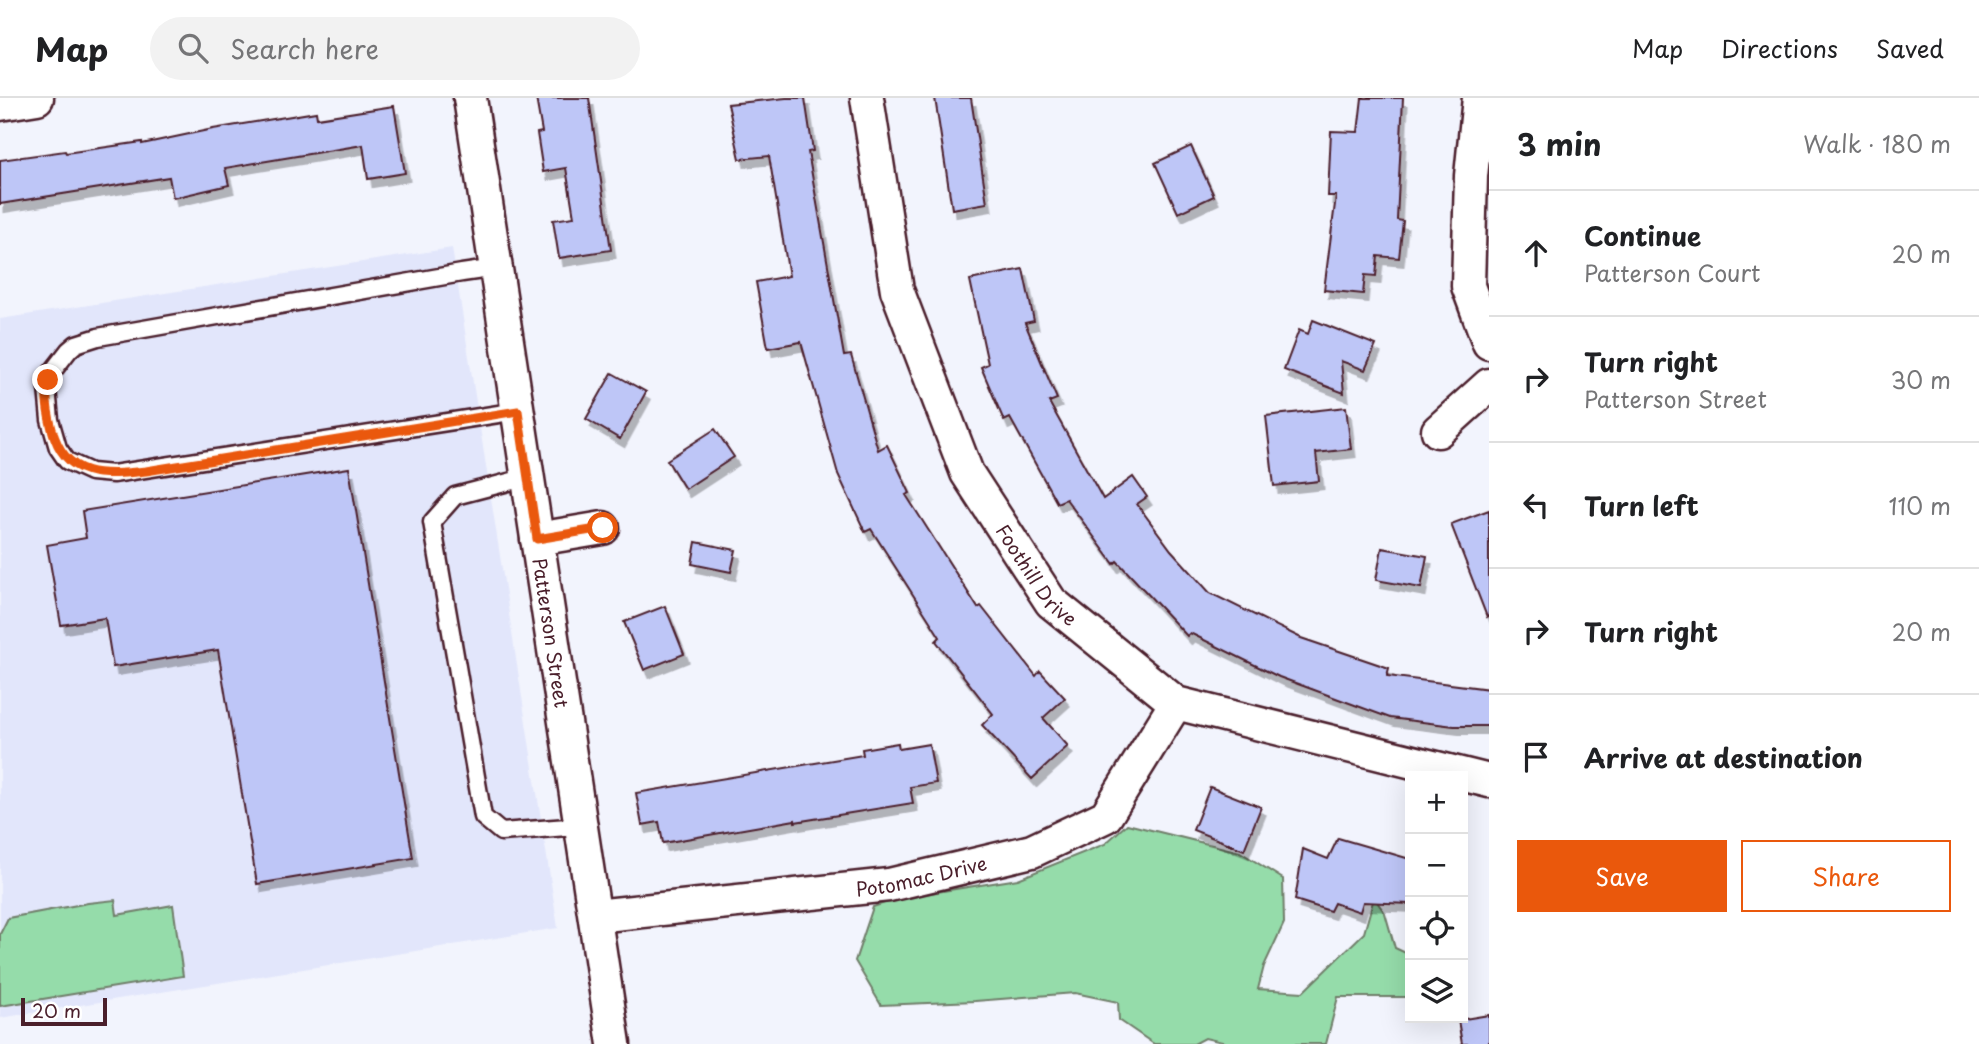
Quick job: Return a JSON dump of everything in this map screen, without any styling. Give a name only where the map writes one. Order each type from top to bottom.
[{"type":"street","points":[[0,104],[37,98]]},
{"type":"street","name":"Patterson Street","points":[[470,98],[614,1044]]},
{"type":"street","name":"Foothill Drive","points":[[867,98],[897,289],[967,473],[1051,602],[1176,702],[1489,781]]},
{"type":"street","points":[[1479,98],[1471,176],[1468,286],[1489,343]]},
{"type":"street","points":[[1438,431],[1489,385]]},
{"type":"street","points":[[537,539],[603,528]]},
{"type":"street","name":"Potomac Drive","points":[[595,916],[889,885],[1032,851],[1106,816],[1176,702]]},
{"type":"lane","points":[[496,268],[98,337],[76,344],[64,356],[48,380],[50,420],[58,448],[68,461],[91,472],[113,474],[146,471],[518,411]]},
{"type":"lane","points":[[528,477],[455,496],[432,522],[483,817],[500,832],[581,826]]},
{"type":"shaded area","points":[[452,248],[558,928],[0,1018],[0,319]]},
{"type":"green space","points":[[1127,824],[1240,852],[1283,879],[1284,923],[1264,966],[1258,989],[1303,992],[1364,933],[1374,898],[1385,913],[1395,948],[1405,953],[1405,997],[1338,997],[1326,1044],[1231,1044],[1205,1038],[1194,1044],[1154,1044],[1119,1020],[1118,1002],[1075,993],[881,1005],[855,961],[873,907],[899,898],[1018,879],[1105,844]]},
{"type":"green space","points":[[115,900],[117,915],[173,905],[183,976],[0,1006],[0,934],[8,918]]},
{"type":"building","points":[[536,98],[589,98],[611,250],[559,258],[553,220],[574,217],[566,168],[543,172],[537,133],[542,132]]},
{"type":"building","points":[[805,98],[813,151],[808,152],[844,356],[851,355],[878,450],[887,445],[910,493],[906,495],[978,608],[981,606],[1036,676],[1040,671],[1065,698],[1043,718],[1068,746],[1032,779],[982,725],[993,714],[936,641],[940,637],[871,529],[865,532],[838,474],[801,342],[768,348],[756,282],[789,276],[769,156],[740,159],[728,104]]},
{"type":"building","points":[[935,98],[971,98],[987,203],[952,209]]},
{"type":"building","points":[[1362,98],[1403,98],[1397,220],[1403,221],[1399,258],[1378,256],[1376,276],[1365,275],[1363,294],[1324,290],[1336,196],[1328,196],[1331,131],[1358,132]]},
{"type":"building","points":[[394,106],[405,173],[368,179],[363,145],[225,168],[229,185],[173,198],[169,177],[0,204],[0,160],[142,144],[316,112],[317,118]]},
{"type":"building","points":[[1191,146],[1214,196],[1178,213],[1155,163]]},
{"type":"building","points":[[1023,269],[1034,321],[1025,323],[1057,399],[1049,402],[1103,499],[1133,477],[1147,497],[1137,504],[1171,550],[1210,593],[1301,638],[1389,668],[1387,676],[1489,689],[1489,726],[1454,726],[1390,718],[1279,677],[1190,633],[1187,636],[1117,561],[1114,564],[1066,499],[1057,503],[1010,418],[1004,421],[981,367],[988,364],[970,280]]},
{"type":"building","points":[[1313,320],[1376,345],[1365,370],[1341,361],[1344,393],[1284,370],[1299,330],[1308,334]]},
{"type":"building","points":[[612,373],[646,392],[620,439],[586,419]]},
{"type":"building","points":[[1346,407],[1351,449],[1316,453],[1319,481],[1274,486],[1266,416]]},
{"type":"building","points":[[715,429],[734,457],[685,489],[667,460]]},
{"type":"building","points":[[349,468],[413,858],[257,884],[218,650],[113,667],[105,618],[61,625],[47,545],[86,538],[82,511]]},
{"type":"building","points":[[1489,510],[1489,616],[1487,617],[1451,524]]},
{"type":"building","points":[[696,542],[736,550],[731,572],[692,564]]},
{"type":"building","points":[[1382,548],[1427,556],[1421,588],[1376,580]]},
{"type":"building","points":[[665,606],[684,654],[644,670],[624,622]]},
{"type":"building","points":[[898,743],[899,749],[929,744],[936,783],[910,787],[913,803],[663,843],[659,822],[642,825],[636,793],[863,755],[862,749]]},
{"type":"building","points":[[1210,787],[1261,807],[1244,850],[1193,830]]},
{"type":"building","points":[[1338,838],[1405,858],[1405,904],[1363,902],[1360,912],[1334,903],[1330,911],[1295,900],[1303,849],[1328,859]]},
{"type":"building","points":[[1489,1015],[1489,1044],[1462,1044],[1458,1023],[1468,1023],[1468,1018]]},
{"type":"route","points":[[48,380],[50,420],[58,448],[68,461],[80,468],[113,474],[146,471],[518,411],[537,539],[603,528]]}]
